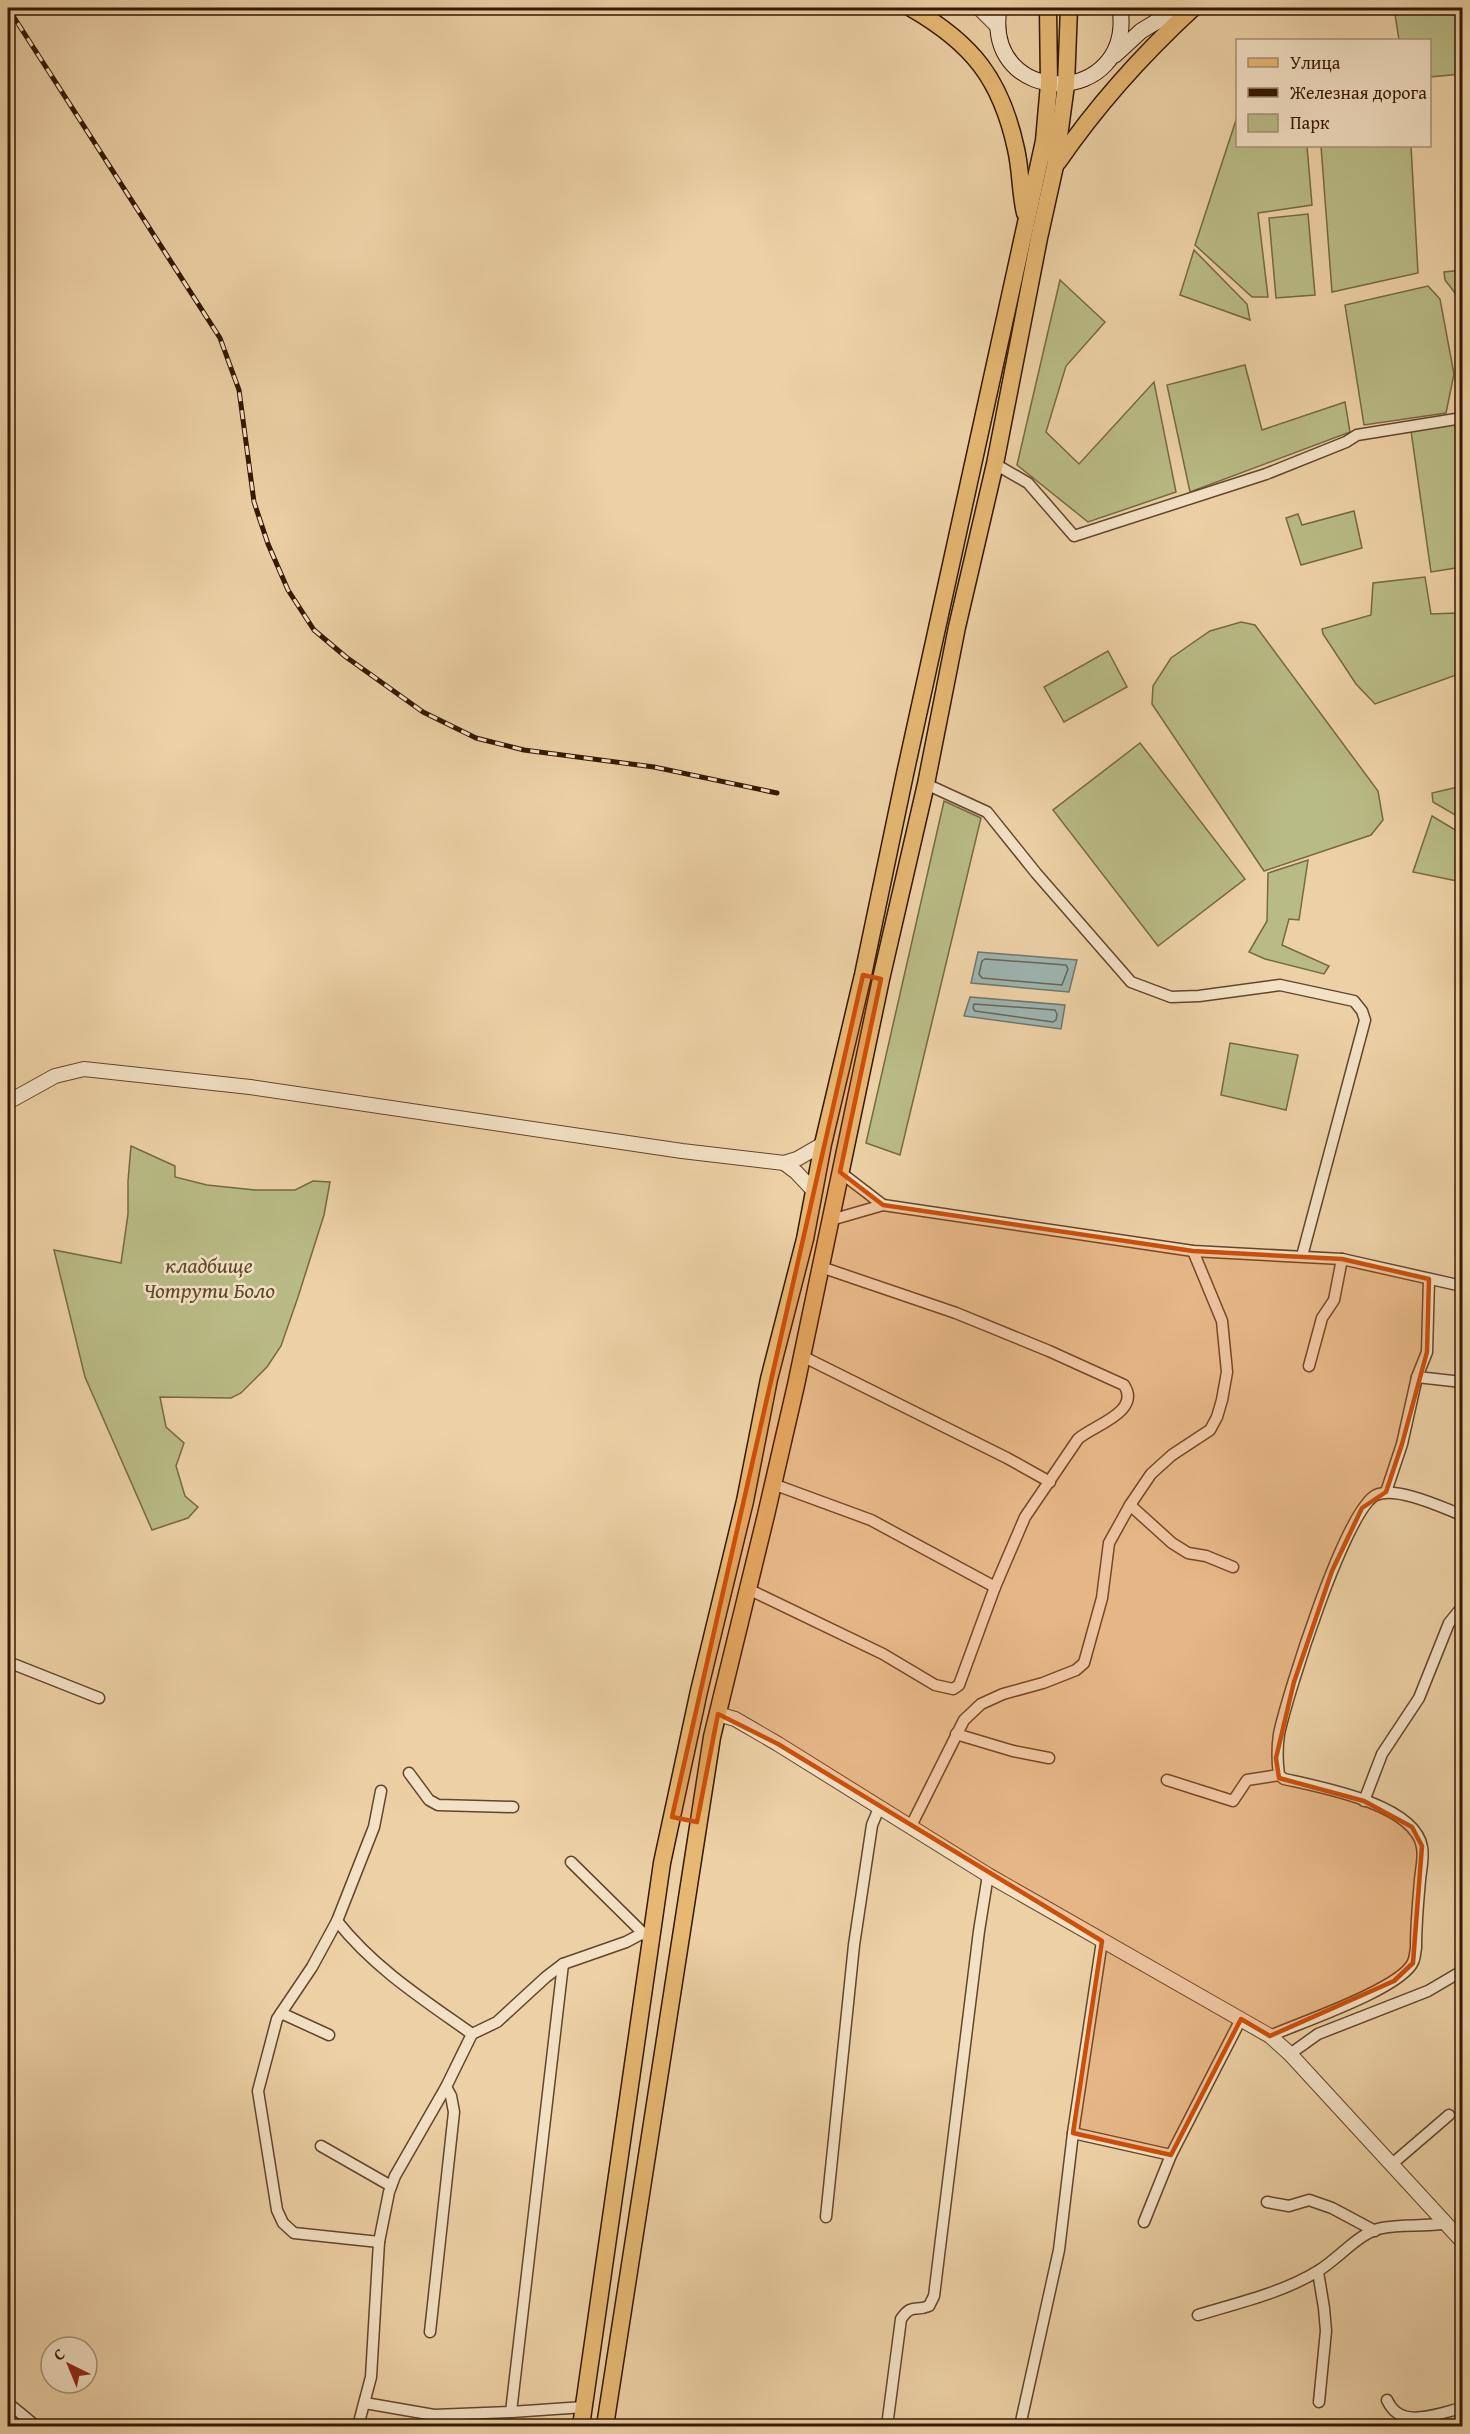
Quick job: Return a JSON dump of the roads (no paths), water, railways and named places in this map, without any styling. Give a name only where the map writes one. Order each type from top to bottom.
[{"type":"main road","points":[[911,8],[959,39],[987,71],[1006,109],[1017,152],[1021,196],[1030,231]]},
{"type":"main road","points":[[999,8],[996,25],[1004,52],[1016,66],[1023,73],[1049,84],[1066,85],[1091,76],[1141,31],[1179,8]]},
{"type":"main road","points":[[605,2427],[697,1822],[718,1714],[796,1385],[881,979],[926,784],[957,627],[995,464],[1044,141],[1049,84],[1048,8]]},
{"type":"main road","points":[[581,2427],[646,1937],[699,1691],[745,1501],[769,1379],[806,1239],[823,1144],[1030,231],[1055,166],[1066,85],[1069,8]]},
{"type":"main road","points":[[1110,58],[1121,35],[1120,8]]},
{"type":"main road","points":[[1055,166],[1088,118],[1157,41],[1192,8]]},
{"type":"main road","points":[[863,975],[881,979]]},
{"type":"main road","points":[[769,1379],[796,1385]]},
{"type":"main road","points":[[672,1817],[697,1822]]},
{"type":"street","points":[[979,8],[996,25]]},
{"type":"street","points":[[995,464],[1028,483],[1074,536],[1266,474],[1346,442],[1357,435],[1462,418]]},
{"type":"street","points":[[926,784],[987,812],[1036,873],[1131,982],[1171,997],[1198,996],[1280,985],[1354,1001],[1362,1011],[1365,1020],[1302,1256]]},
{"type":"street","points":[[8,1102],[55,1076],[84,1069],[250,1087],[682,1151],[784,1163],[797,1159],[823,1144]]},
{"type":"street","points":[[784,1163],[796,1172],[813,1191]]},
{"type":"street","points":[[840,1172],[883,1205]]},
{"type":"street","points":[[831,1220],[883,1205],[1192,1251],[1342,1259],[1462,1286]]},
{"type":"street","points":[[911,1826],[964,1720],[981,1704],[1003,1694],[1065,1674],[1084,1663],[1102,1598],[1109,1543],[1130,1505],[1151,1474],[1172,1455],[1210,1430],[1217,1417],[1227,1372],[1222,1321],[1192,1251]]},
{"type":"street","points":[[1309,1366],[1322,1318],[1334,1300],[1342,1259]]},
{"type":"street","points":[[748,1589],[882,1654],[935,1685],[953,1689],[959,1685],[995,1587],[1025,1517],[1078,1439],[1087,1430],[1105,1423],[1123,1410],[1128,1394],[1124,1385],[1049,1351],[956,1313],[821,1267]]},
{"type":"street","points":[[1386,1492],[1402,1444],[1417,1377],[1427,1352],[1429,1280]]},
{"type":"street","points":[[802,1356],[1007,1458],[1050,1482]]},
{"type":"street","points":[[1417,1377],[1462,1382]]},
{"type":"street","points":[[773,1484],[871,1520],[995,1587]]},
{"type":"street","points":[[1278,1775],[1276,1758],[1279,1734],[1316,1612],[1332,1571],[1362,1508],[1373,1497],[1386,1492],[1407,1496],[1462,1515]]},
{"type":"street","points":[[1130,1505],[1172,1543],[1188,1553],[1206,1556],[1233,1567]]},
{"type":"street","points":[[1364,1801],[1382,1754],[1419,1698],[1449,1623],[1462,1607]]},
{"type":"street","points":[[8,1662],[99,1698]]},
{"type":"street","points":[[718,1714],[735,1719],[761,1734],[988,1875],[1270,2036],[1290,2054],[1462,2241]]},
{"type":"street","points":[[956,1734],[1013,1751],[1049,1758]]},
{"type":"street","points":[[409,1773],[429,1800],[438,1805],[513,1807]]},
{"type":"street","points":[[1167,1780],[1233,1801],[1247,1780],[1278,1775],[1284,1779],[1333,1790],[1390,1812],[1412,1827],[1422,1846],[1416,1948],[1413,1963],[1394,1981],[1349,2003],[1270,2036]]},
{"type":"street","points":[[379,2242],[294,2233],[283,2223],[276,2210],[258,2091],[277,2019],[312,1967],[337,1921],[374,1827],[381,1791]]},
{"type":"street","points":[[826,2217],[854,1945],[872,1825],[879,1808]]},
{"type":"street","points":[[571,1862],[646,1937]]},
{"type":"street","points":[[887,2427],[902,2319],[907,2310],[913,2307],[929,2306],[934,2296],[979,1931],[988,1875]]},
{"type":"street","points":[[337,1921],[384,1970],[472,2034]]},
{"type":"street","points":[[358,2427],[370,2377],[379,2242],[391,2186],[446,2087],[472,2034],[497,2022],[563,1964],[646,1937]]},
{"type":"street","points":[[1020,2427],[1059,2250],[1073,2133],[1102,1941]]},
{"type":"street","points":[[511,2412],[563,1964]]},
{"type":"street","points":[[1290,2054],[1318,2034],[1428,1991],[1462,1971]]},
{"type":"street","points":[[281,2013],[329,2035]]},
{"type":"street","points":[[1144,2223],[1171,2155],[1241,2019]]},
{"type":"street","points":[[430,2332],[454,2112],[451,2096],[446,2087]]},
{"type":"street","points":[[1392,2164],[1449,2115]]},
{"type":"street","points":[[1073,2133],[1171,2155]]},
{"type":"street","points":[[321,2146],[391,2186]]},
{"type":"street","points":[[1267,2202],[1289,2206],[1309,2200],[1332,2208],[1375,2230]]},
{"type":"street","points":[[1198,2315],[1284,2288],[1318,2272],[1375,2230],[1428,2227],[1446,2223]]},
{"type":"street","points":[[1318,2272],[1326,2331],[1319,2402]]},
{"type":"street","points":[[1387,2400],[1396,2413],[1409,2417],[1428,2416],[1462,2408]]},
{"type":"street","points":[[8,2403],[36,2427]]},
{"type":"street","points":[[365,2403],[434,2421],[511,2412],[584,2407]]},
{"type":"water","points":[[978,952],[1077,960],[1069,992],[971,983]]},
{"type":"water","points":[[970,997],[1065,1005],[1061,1029],[964,1016]]},
{"type":"railway","points":[[8,8],[220,338],[239,390],[254,502],[268,544],[288,590],[314,630],[346,657],[423,712],[476,738],[524,750],[654,767],[777,793]]},
{"type":"park label","name":"кладбище Чотрути Боло","points":[[209,1278]]}]
